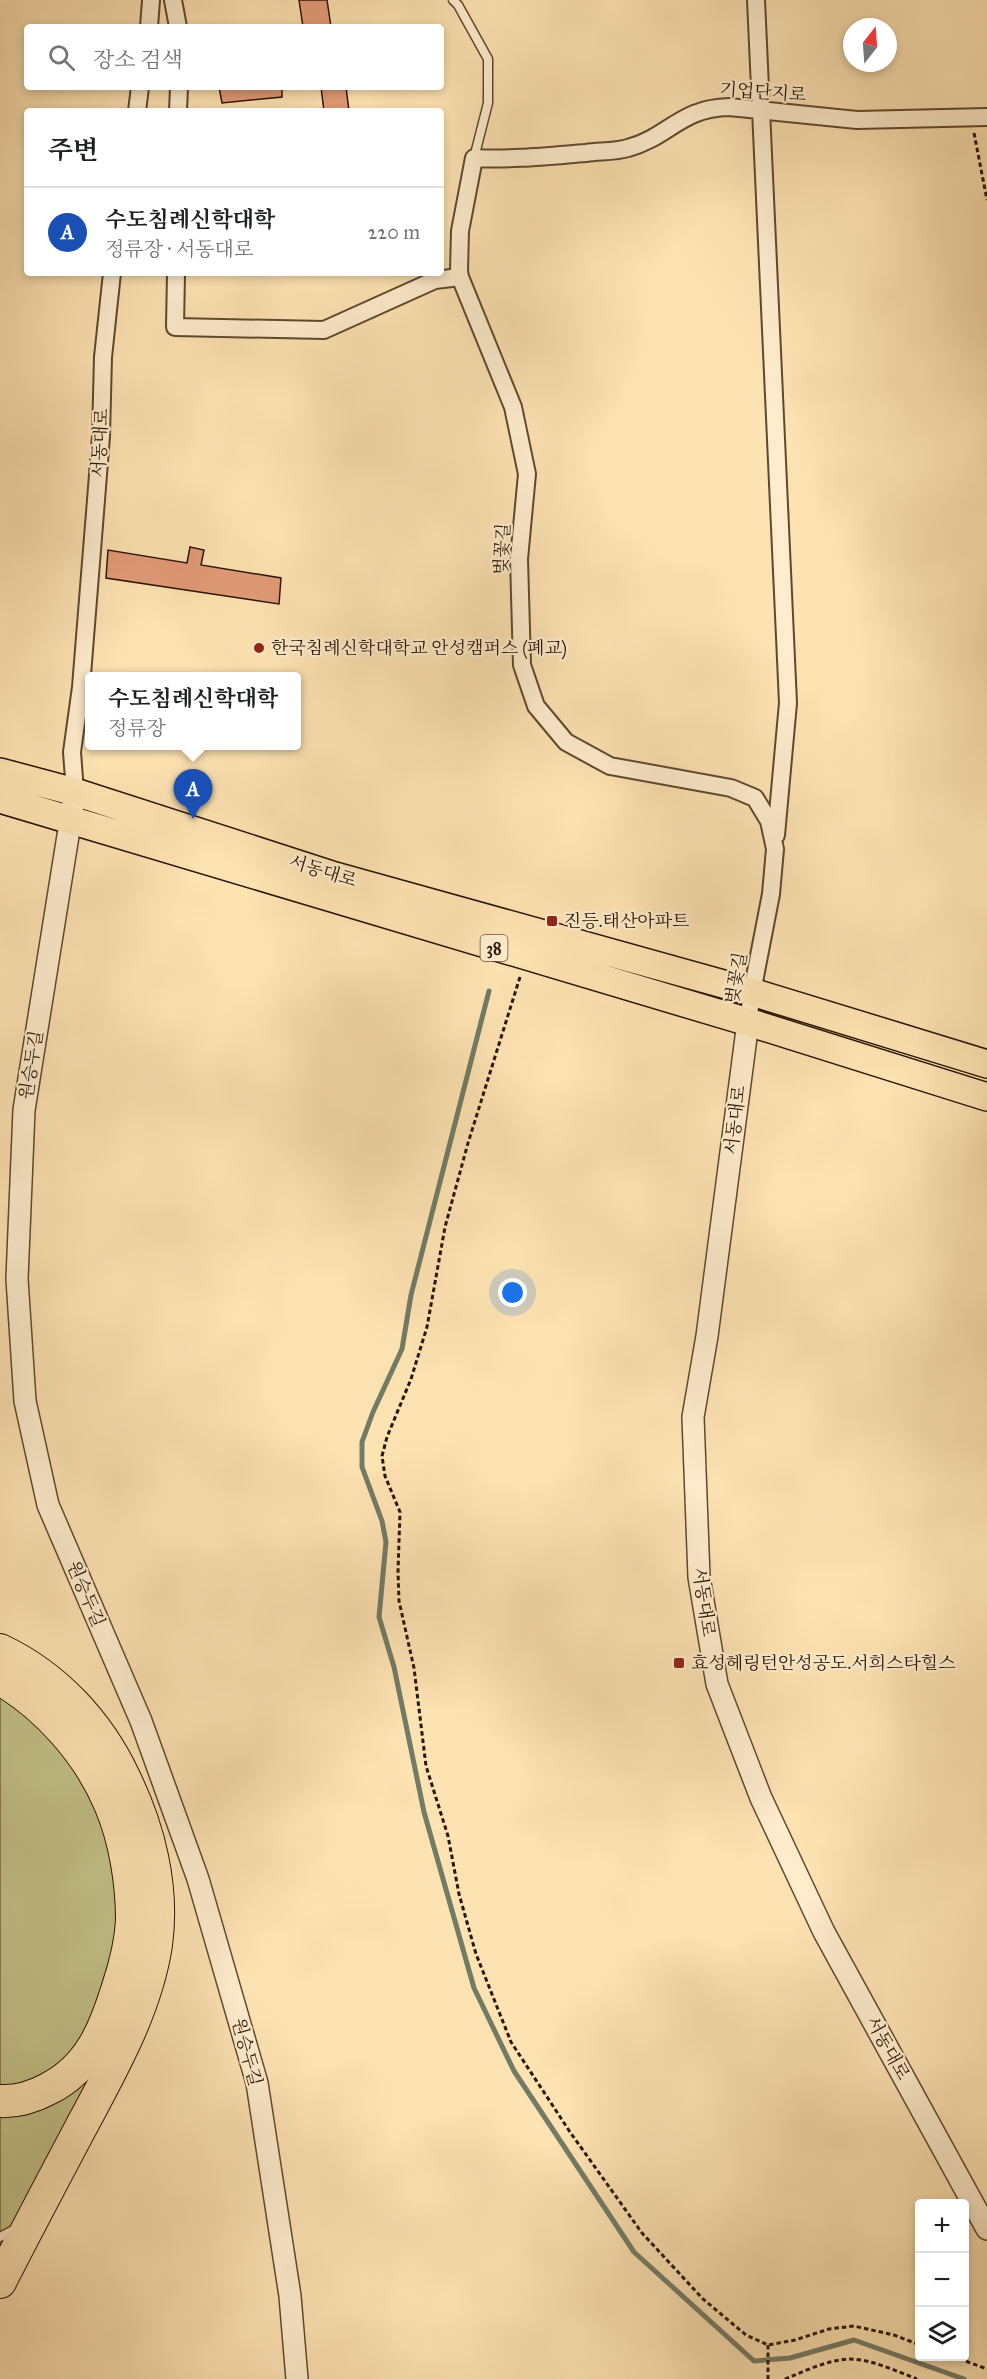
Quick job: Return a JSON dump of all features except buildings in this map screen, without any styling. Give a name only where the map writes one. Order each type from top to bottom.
[{"type":"highway","points":[[0,1650],[41,1673],[77,1706],[112,1752],[138,1804],[151,1850],[157,1891],[156,1943],[144,1995],[97,2098],[0,2282]]},
{"type":"highway","points":[[0,1679],[27,1696],[52,1720],[84,1757],[97,1778],[110,1803],[124,1849],[132,1921],[124,1969],[106,2023],[92,2051],[80,2066],[53,2086],[26,2098],[0,2101]]},
{"type":"main road","name":"서동대로","points":[[0,772],[75,792],[335,876],[752,992],[987,1064]]},
{"type":"main road","name":"서동대로","points":[[0,799],[526,958],[748,1022],[987,1097]]},
{"type":"street","points":[[149,24],[151,0]]},
{"type":"street","points":[[173,0],[177,24]]},
{"type":"street","points":[[756,0],[788,703],[775,849]]},
{"type":"street","points":[[137,108],[140,90]]},
{"type":"street","points":[[178,108],[179,90]]},
{"type":"street","name":"기업단지로","points":[[474,158],[509,160],[627,149],[653,138],[687,115],[709,108],[761,110],[857,120],[979,116]]},
{"type":"street","points":[[176,276],[175,327],[324,330],[435,280],[460,276],[460,231],[474,158]]},
{"type":"street","name":"서동대로","points":[[75,792],[72,752],[81,687],[101,436],[103,357],[112,276]]},
{"type":"street","name":"벚꽃길","points":[[460,276],[513,407],[527,474],[519,559],[522,665],[536,706],[566,742],[610,766],[731,788],[755,798],[769,821],[775,849],[771,894],[748,1022]]},
{"type":"street","name":"원승두길","points":[[75,792],[24,1110],[17,1279],[25,1401],[48,1505],[141,1721],[198,1879],[257,2083],[290,2296],[297,2379]]},
{"type":"street","name":"서동대로","points":[[748,1022],[709,1324],[693,1417],[699,1577],[717,1684],[761,1798],[824,1932],[987,2229]]},
{"type":"lane","points":[[453,0],[488,59],[488,103],[474,158]]},
{"type":"lane","points":[[0,2237],[32,2220]]},
{"type":"path","points":[[979,116],[987,200]]},
{"type":"path","points":[[526,958],[462,1164],[445,1227],[427,1327],[411,1379],[387,1437],[382,1456],[385,1476],[400,1512],[399,1602],[414,1668],[426,1766],[448,1836],[459,1894],[476,1954],[511,2042],[570,2133],[642,2233],[703,2299],[746,2335],[768,2345],[795,2340],[829,2329],[854,2326],[894,2335],[915,2343]]},
{"type":"path","points":[[768,2345],[768,2379]]},
{"type":"path","points":[[785,2379],[810,2369],[849,2359],[863,2361],[917,2379]]},
{"type":"path","points":[[965,2361],[987,2369]]},
{"type":"shaded area","points":[[0,1692],[52,1735],[96,1799],[120,1895],[116,1966],[93,2027],[69,2061],[40,2080],[0,2090]]},
{"type":"shaded area","points":[[90,2074],[95,2077],[0,2246],[0,2115]]},
{"type":"waterway","points":[[489,991],[411,1295],[402,1349],[362,1442],[362,1467],[382,1521],[386,1542],[379,1617],[394,1667],[424,1812],[474,1988],[514,2071],[634,2252],[754,2361],[790,2358],[854,2340],[964,2379]]},
{"type":"place","name":"한국침례신학대학교 안성캠퍼스 (폐교)","points":[[259,648]]},
{"type":"place","name":"수도침례신학대학","points":[[193,819]]},
{"type":"place","name":"진등.태산아파트","points":[[552,921]]},
{"type":"place","name":"효성헤링턴안성공도.서희스타힐스","points":[[679,1663]]}]
